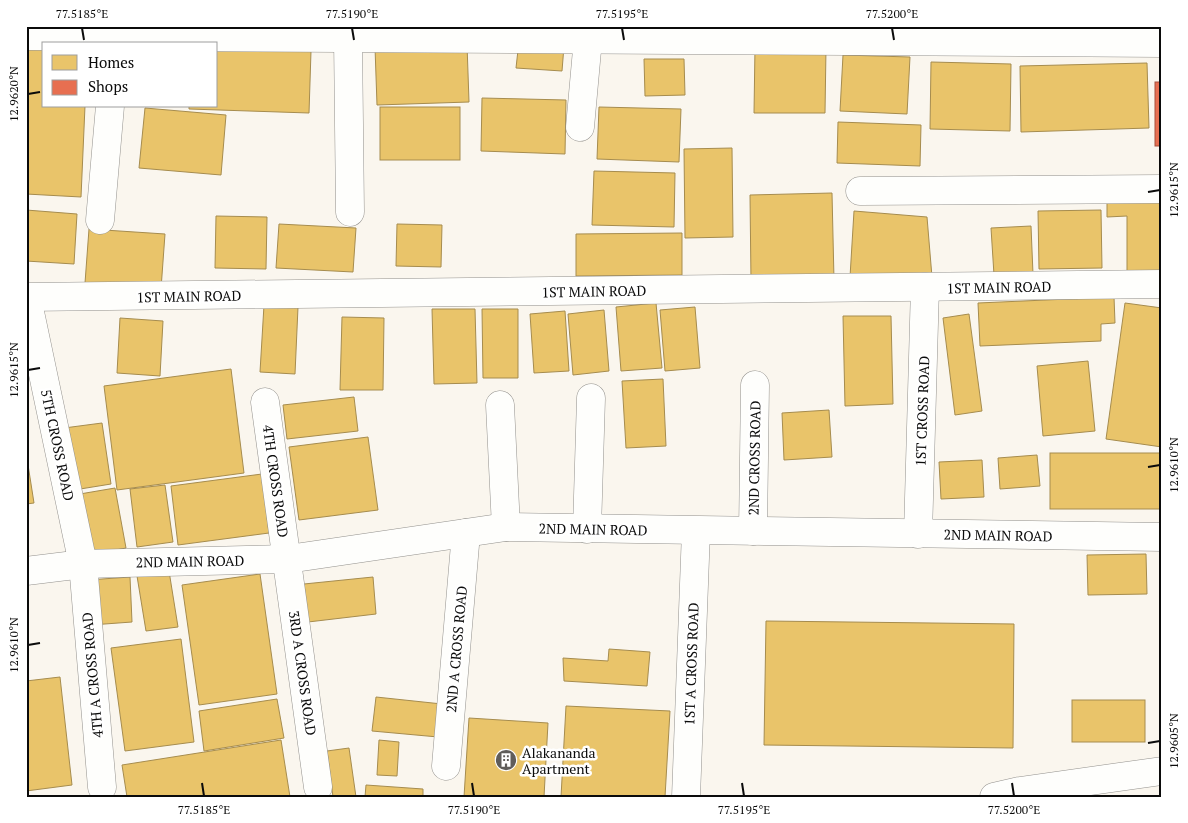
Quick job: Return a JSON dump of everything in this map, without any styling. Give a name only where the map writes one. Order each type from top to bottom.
[{"type":"street","points":[[26,36],[115,40],[348,38],[1162,43]]},
{"type":"street","points":[[348,38],[350,212]]},
{"type":"street","points":[[580,127],[588,39]]},
{"type":"street","points":[[100,220],[110,108]]},
{"type":"street","points":[[860,191],[1162,189]]},
{"type":"street","name":"1ST MAIN ROAD","points":[[27,298],[1162,284]]},
{"type":"street","name":"1ST CROSS ROAD","points":[[918,534],[925,288]]},
{"type":"street","name":"5TH CROSS ROAD","points":[[27,298],[82,564]]},
{"type":"street","name":"2ND CROSS ROAD","points":[[753,531],[755,385]]},
{"type":"street","points":[[587,529],[591,398]]},
{"type":"street","name":"4TH CROSS ROAD","points":[[265,402],[288,559]]},
{"type":"street","points":[[500,405],[506,527]]},
{"type":"street","name":"2ND MAIN ROAD","points":[[26,571],[82,564],[288,559],[506,527],[1162,537]]},
{"type":"street","name":"1ST A CROSS ROAD","points":[[686,797],[696,531]]},
{"type":"street","name":"2ND A CROSS ROAD","points":[[446,766],[466,532]]},
{"type":"street","name":"3RD A CROSS ROAD","points":[[288,559],[318,787]]},
{"type":"street","name":"4TH A CROSS ROAD","points":[[82,564],[102,787]]},
{"type":"street","points":[[994,797],[1020,790],[1162,771]]},
{"type":"building: Homes","points":[[519,41],[564,46],[562,71],[516,68]]},
{"type":"building: Homes","points":[[467,44],[469,102],[377,105],[375,47]]},
{"type":"building: Homes","points":[[755,47],[826,48],[825,113],[754,113]]},
{"type":"building: Homes","points":[[218,48],[311,51],[309,113],[189,109],[218,108]]},
{"type":"building: Homes","points":[[26,49],[42,49],[42,108],[85,108],[81,197],[26,194]]},
{"type":"building: Homes","points":[[843,55],[910,57],[907,114],[840,111]]},
{"type":"building: Homes","points":[[644,59],[684,59],[685,95],[645,96]]},
{"type":"building: Homes","points":[[931,62],[1011,64],[1010,131],[930,129]]},
{"type":"building: Homes","points":[[1147,63],[1149,128],[1021,132],[1020,66]]},
{"type":"building: Homes","points":[[482,98],[566,100],[565,154],[481,151]]},
{"type":"building: Homes","points":[[380,107],[460,107],[460,160],[380,160]]},
{"type":"building: Homes","points":[[599,107],[681,109],[679,162],[597,159]]},
{"type":"building: Homes","points":[[145,108],[226,115],[221,175],[139,168]]},
{"type":"building: Homes","points":[[838,122],[921,125],[920,166],[837,163]]},
{"type":"building: Homes","points":[[732,148],[733,237],[685,238],[684,149]]},
{"type":"building: Homes","points":[[594,171],[675,173],[674,227],[592,225]]},
{"type":"building: Homes","points":[[832,193],[834,280],[751,281],[750,195]]},
{"type":"building: Homes","points":[[1107,196],[1162,196],[1162,276],[1127,276],[1127,216],[1107,217]]},
{"type":"building: Homes","points":[[26,210],[77,214],[74,264],[26,261]]},
{"type":"building: Homes","points":[[1101,210],[1102,268],[1039,269],[1038,211]]},
{"type":"building: Homes","points":[[854,211],[927,217],[932,277],[850,277]]},
{"type":"building: Homes","points":[[216,216],[267,217],[266,269],[215,268]]},
{"type":"building: Homes","points":[[279,224],[356,228],[353,272],[276,268]]},
{"type":"building: Homes","points":[[397,224],[442,225],[441,267],[396,266]]},
{"type":"building: Homes","points":[[1031,226],[1033,274],[994,275],[991,228]]},
{"type":"building: Homes","points":[[89,229],[165,234],[161,289],[85,283]]},
{"type":"building: Homes","points":[[682,233],[682,275],[576,276],[576,234]]},
{"type":"building: Homes","points":[[1114,297],[1115,323],[1101,324],[1101,341],[980,346],[978,303]]},
{"type":"building: Homes","points":[[656,303],[662,368],[621,371],[616,307]]},
{"type":"building: Homes","points":[[1125,303],[1162,308],[1162,447],[1106,439]]},
{"type":"building: Homes","points":[[264,305],[298,307],[295,374],[260,372]]},
{"type":"building: Homes","points":[[695,307],[700,368],[665,371],[660,310]]},
{"type":"building: Homes","points":[[432,309],[475,309],[477,383],[434,384]]},
{"type":"building: Homes","points":[[482,309],[518,309],[518,378],[483,378]]},
{"type":"building: Homes","points":[[604,310],[609,371],[573,375],[568,314]]},
{"type":"building: Homes","points":[[565,311],[569,371],[534,373],[530,314]]},
{"type":"building: Homes","points":[[969,314],[982,411],[955,415],[943,318]]},
{"type":"building: Homes","points":[[843,316],[891,316],[893,404],[845,406]]},
{"type":"building: Homes","points":[[342,317],[384,318],[383,390],[340,390]]},
{"type":"building: Homes","points":[[120,318],[163,321],[160,376],[117,373]]},
{"type":"building: Homes","points":[[1088,361],[1095,431],[1043,436],[1037,366]]},
{"type":"building: Homes","points":[[231,369],[244,473],[117,490],[104,386]]},
{"type":"building: Homes","points":[[663,379],[666,446],[626,448],[622,381]]},
{"type":"building: Homes","points":[[354,397],[358,431],[287,439],[283,405]]},
{"type":"building: Homes","points":[[829,410],[832,457],[784,460],[782,413]]},
{"type":"building: Homes","points":[[102,423],[111,484],[74,490],[64,428]]},
{"type":"building: Homes","points":[[368,437],[378,510],[299,520],[289,447]]},
{"type":"building: Homes","points":[[26,452],[34,503],[26,504]]},
{"type":"building: Homes","points":[[1050,453],[1160,453],[1160,509],[1050,509]]},
{"type":"building: Homes","points":[[1037,455],[1040,486],[1000,489],[998,458]]},
{"type":"building: Homes","points":[[982,460],[984,497],[941,499],[939,462]]},
{"type":"building: Homes","points":[[262,474],[269,533],[178,545],[171,486]]},
{"type":"building: Homes","points":[[165,485],[173,542],[137,547],[130,489]]},
{"type":"building: Homes","points":[[115,488],[126,548],[85,556],[74,495]]},
{"type":"building: Homes","points":[[1146,554],[1147,594],[1088,595],[1087,555]]},
{"type":"building: Homes","points":[[169,571],[178,627],[146,631],[137,576]]},
{"type":"building: Homes","points":[[260,574],[277,694],[199,705],[182,585]]},
{"type":"building: Homes","points":[[130,577],[132,622],[91,625],[88,580]]},
{"type":"building: Homes","points":[[373,577],[376,614],[308,622],[304,584]]},
{"type":"building: Homes","points":[[766,621],[1014,624],[1013,748],[764,745]]},
{"type":"building: Homes","points":[[181,639],[194,742],[125,751],[111,648]]},
{"type":"building: Homes","points":[[609,649],[650,652],[647,686],[564,681],[563,658],[608,661]]},
{"type":"building: Homes","points":[[60,677],[72,785],[26,791],[26,681]]},
{"type":"building: Homes","points":[[376,697],[442,704],[438,737],[372,731]]},
{"type":"building: Homes","points":[[277,699],[284,738],[204,751],[199,711]]},
{"type":"building: Homes","points":[[1072,700],[1145,700],[1145,742],[1072,742]]},
{"type":"building: Homes","points":[[566,706],[670,711],[665,797],[561,797]]},
{"type":"building: Homes","name":"Alakananda Apartment","points":[[469,718],[548,723],[544,797],[464,797]]},
{"type":"building: Homes","points":[[281,740],[290,797],[127,797],[122,765]]},
{"type":"building: Homes","points":[[379,740],[399,742],[397,776],[377,775]]},
{"type":"building: Homes","points":[[349,748],[356,797],[333,797],[327,751]]},
{"type":"building: Homes","points":[[366,785],[423,789],[423,797],[365,797]]},
{"type":"building: Shops","points":[[1155,82],[1162,82],[1162,146],[1155,146]]},
{"type":"place","name":"Alakananda Apartment","points":[[506,760]]}]
